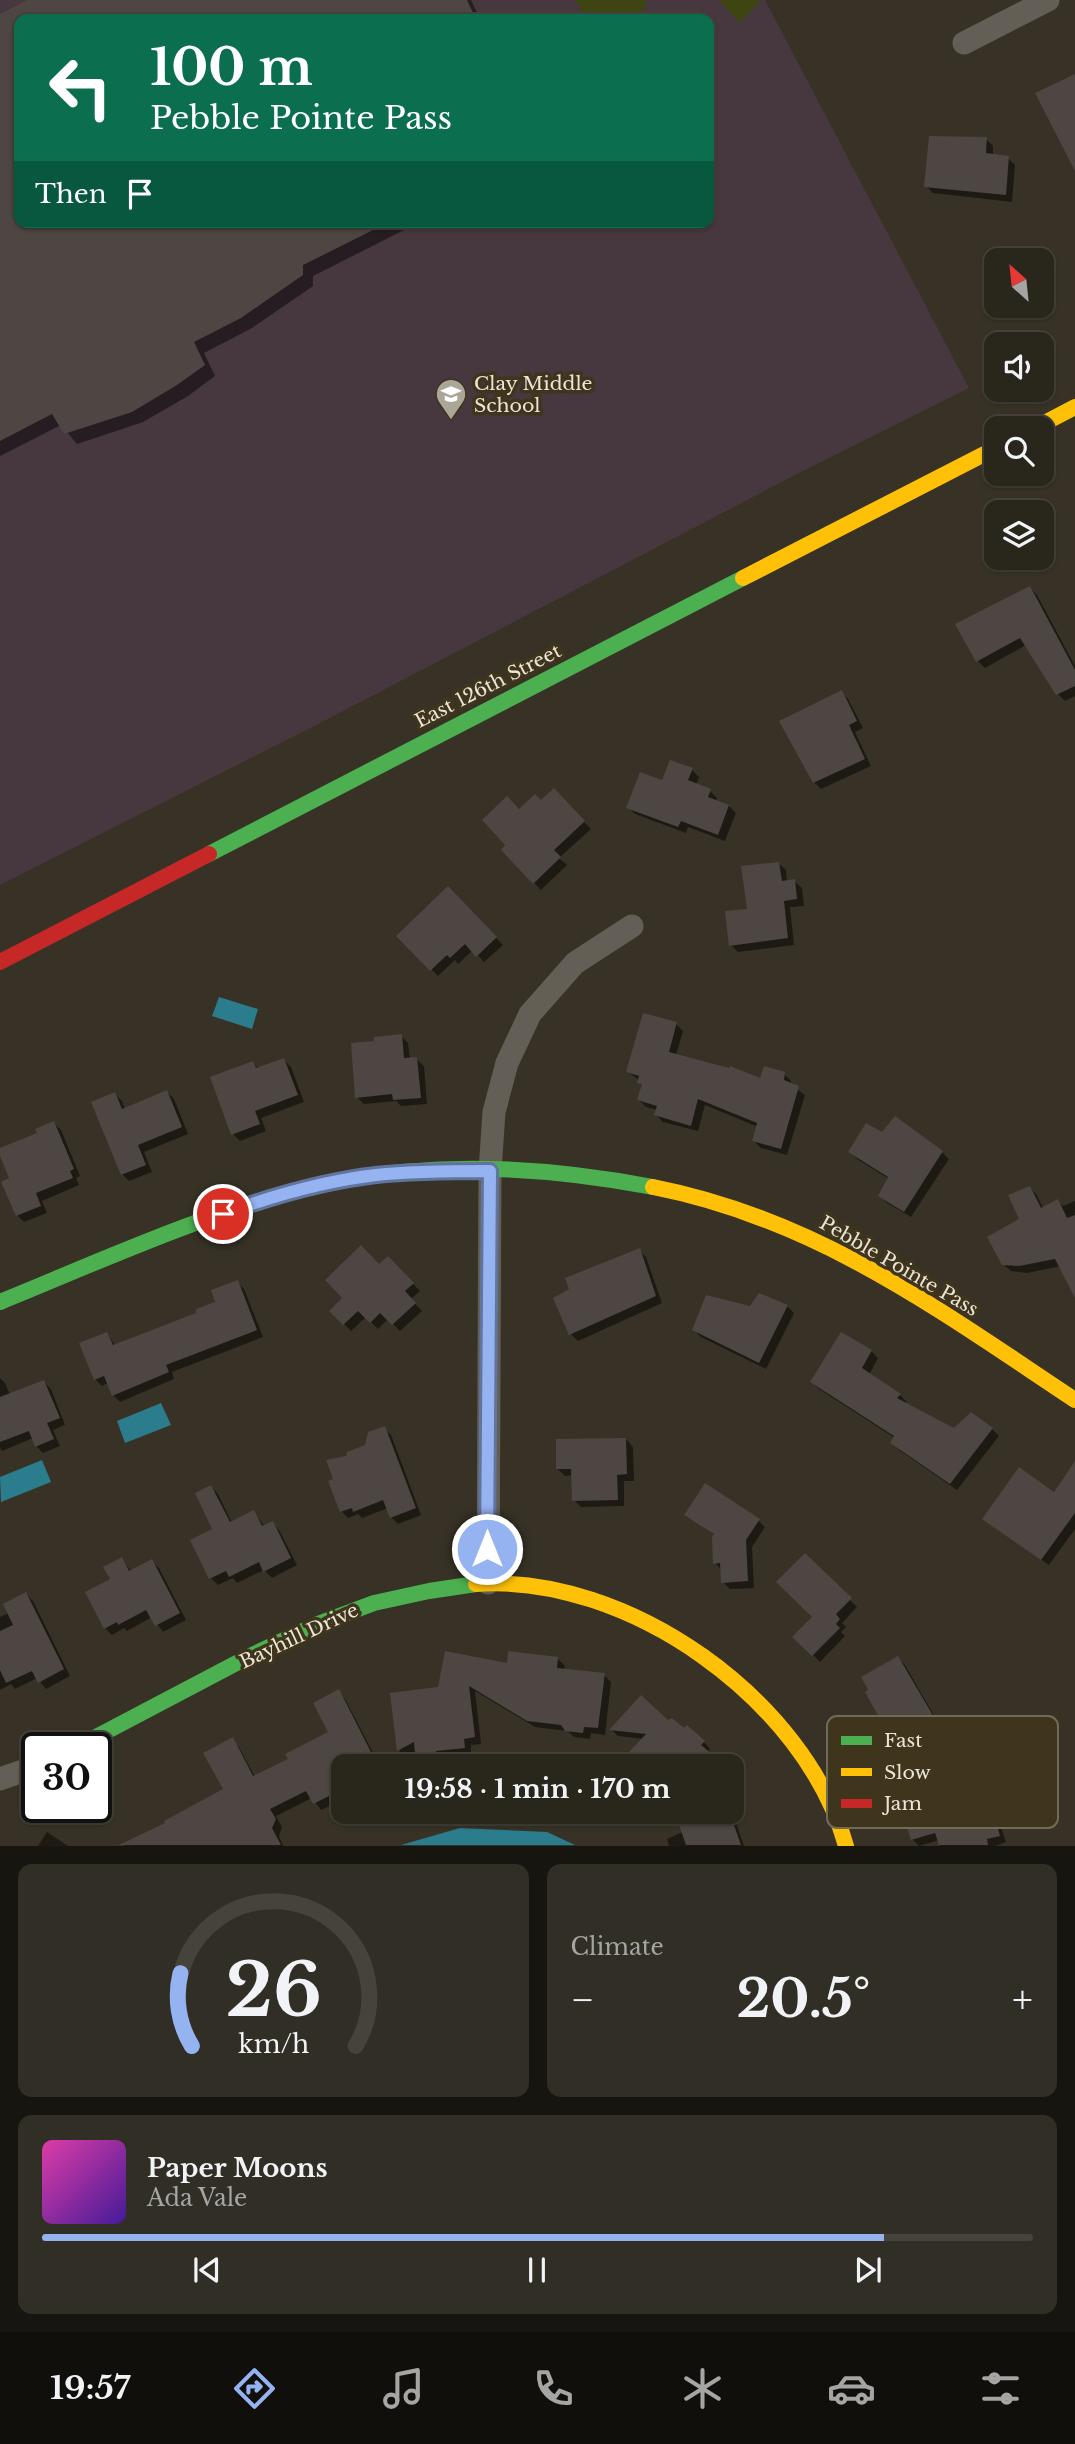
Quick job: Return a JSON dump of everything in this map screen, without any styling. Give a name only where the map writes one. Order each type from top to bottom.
[{"type":"street","points":[[964,43],[1048,0]]},
{"type":"street","points":[[1054,418],[1075,407]]},
{"type":"street","name":"East 126th Street","points":[[0,962],[984,454]]},
{"type":"street","points":[[488,1583],[490,1171],[494,1112],[507,1063],[530,1014],[575,963],[632,926]]},
{"type":"street","name":"Pebble Pointe Pass","points":[[0,1302],[155,1238],[271,1199],[375,1175],[445,1171],[525,1171],[625,1182],[692,1195],[786,1227],[844,1254],[934,1307],[1075,1400]]},
{"type":"street","name":"Bayhill Drive","points":[[106,1732],[277,1643],[356,1608],[415,1593],[488,1583],[547,1590],[588,1599],[652,1625],[714,1661],[778,1722],[804,1759],[827,1801]]},
{"type":"street","points":[[0,1779],[21,1772]]},
{"type":"street","name":"Bayhill Drive","points":[[838,1828],[846,1846]]},
{"type":"shaded area","name":"Clay Middle School","points":[[0,0],[765,0],[969,388],[801,472],[324,721],[0,885]]},
{"type":"green space","points":[[575,0],[647,0],[643,14],[584,14]]},
{"type":"green space","points":[[719,0],[761,0],[740,23]]},
{"type":"water","points":[[219,997],[258,1009],[252,1029],[212,1016]]},
{"type":"water","points":[[161,1403],[171,1425],[125,1443],[117,1421]]},
{"type":"water","points":[[42,1460],[51,1482],[1,1502],[0,1477]]},
{"type":"water","points":[[460,1828],[547,1832],[575,1845],[401,1845]]},
{"type":"building","points":[[27,0],[467,0],[474,14],[14,14],[14,228],[377,228],[303,265],[303,275],[241,318],[194,342],[205,365],[132,412],[64,434],[52,414],[0,441],[0,14]]},
{"type":"building","points":[[1075,74],[1075,171],[1035,93]]},
{"type":"building","points":[[929,136],[987,137],[986,153],[1009,156],[1006,195],[924,187]]},
{"type":"building","points":[[1030,586],[1075,670],[1075,686],[1056,695],[1020,638],[976,662],[955,624]]},
{"type":"building","points":[[842,690],[857,721],[849,725],[865,759],[813,783],[779,721]]},
{"type":"building","points":[[670,760],[693,768],[688,780],[711,789],[708,797],[729,805],[718,835],[681,821],[678,827],[626,808],[640,772],[662,780]]},
{"type":"building","points":[[554,788],[585,821],[554,850],[561,857],[533,884],[501,850],[505,845],[482,820],[507,796],[519,809],[535,794],[541,800]]},
{"type":"building","points":[[779,862],[782,881],[795,879],[797,899],[784,901],[788,938],[729,946],[725,911],[747,909],[741,866]]},
{"type":"building","points":[[448,886],[497,937],[476,957],[465,944],[450,958],[447,955],[430,971],[396,936]]},
{"type":"building","points":[[643,1013],[677,1022],[669,1052],[729,1068],[730,1066],[760,1078],[764,1066],[785,1072],[784,1080],[799,1086],[781,1149],[752,1141],[757,1123],[698,1099],[691,1126],[654,1115],[657,1106],[637,1100],[642,1084],[637,1083],[639,1076],[626,1072]]},
{"type":"building","points":[[402,1034],[404,1058],[417,1057],[421,1098],[393,1100],[392,1094],[355,1098],[351,1043]]},
{"type":"building","points":[[284,1058],[298,1095],[255,1111],[260,1124],[231,1135],[210,1077],[253,1061],[256,1068]]},
{"type":"building","points":[[167,1090],[182,1127],[138,1145],[146,1165],[121,1175],[91,1102],[115,1092],[122,1109]]},
{"type":"building","points":[[895,1116],[943,1151],[904,1212],[878,1196],[888,1177],[848,1152],[866,1123],[882,1132]]},
{"type":"building","points":[[54,1121],[74,1169],[70,1171],[73,1178],[36,1193],[41,1206],[16,1216],[1,1182],[9,1178],[0,1156],[0,1148],[37,1133],[35,1129]]},
{"type":"building","points":[[1030,1186],[1041,1208],[1058,1199],[1067,1218],[1075,1215],[1075,1298],[1055,1259],[1019,1266],[1002,1265],[987,1237],[1019,1219],[1008,1195]]},
{"type":"building","points":[[361,1245],[379,1264],[388,1256],[414,1283],[405,1291],[416,1303],[392,1325],[380,1313],[370,1323],[358,1311],[343,1325],[329,1311],[342,1298],[325,1280]]},
{"type":"building","points":[[640,1248],[656,1296],[569,1335],[553,1298],[569,1289],[565,1278]]},
{"type":"building","points":[[238,1280],[257,1330],[166,1365],[169,1372],[112,1396],[104,1376],[94,1380],[79,1343],[107,1332],[113,1345],[196,1313],[196,1309],[215,1302],[211,1290]]},
{"type":"building","points":[[759,1293],[788,1305],[759,1363],[692,1330],[706,1295],[750,1306]]},
{"type":"building","points":[[841,1332],[872,1350],[862,1368],[901,1394],[897,1398],[954,1428],[971,1412],[993,1428],[950,1484],[890,1443],[894,1436],[810,1382]]},
{"type":"building","points":[[44,1380],[60,1418],[47,1423],[54,1439],[35,1447],[29,1431],[0,1442],[0,1397]]},
{"type":"building","points":[[385,1426],[416,1508],[390,1518],[383,1500],[353,1512],[352,1508],[340,1512],[328,1481],[333,1479],[326,1460],[346,1456],[347,1452],[365,1445],[368,1432]]},
{"type":"building","points":[[626,1438],[627,1474],[617,1475],[618,1500],[572,1501],[571,1469],[556,1469],[556,1439]]},
{"type":"building","points":[[1075,1461],[1075,1513],[1041,1560],[982,1519],[1019,1467],[1054,1492]]},
{"type":"building","points":[[705,1483],[760,1519],[746,1540],[748,1581],[721,1583],[720,1563],[713,1564],[714,1534],[684,1515]]},
{"type":"building","points":[[211,1485],[230,1522],[254,1510],[262,1526],[273,1521],[291,1558],[263,1572],[259,1562],[229,1577],[226,1571],[209,1579],[190,1540],[212,1529],[195,1493]]},
{"type":"building","points":[[805,1553],[852,1598],[836,1614],[840,1619],[836,1624],[840,1628],[812,1656],[792,1637],[812,1617],[776,1582]]},
{"type":"building","points":[[122,1557],[129,1571],[152,1559],[180,1613],[155,1626],[146,1610],[118,1625],[117,1622],[104,1629],[85,1592],[110,1579],[103,1567]]},
{"type":"building","points":[[26,1592],[64,1669],[38,1683],[32,1671],[6,1683],[0,1670],[0,1631],[13,1625],[3,1604]]},
{"type":"building","points":[[445,1651],[507,1663],[508,1651],[558,1657],[557,1668],[605,1673],[598,1728],[584,1727],[583,1733],[565,1731],[561,1725],[527,1721],[469,1686],[475,1737],[464,1739],[465,1748],[436,1751],[436,1754],[415,1754],[414,1742],[397,1751],[390,1693],[438,1687]]},
{"type":"building","points":[[898,1656],[933,1716],[878,1716],[865,1692],[868,1690],[861,1677]]},
{"type":"building","points":[[339,1689],[372,1754],[331,1754],[331,1795],[313,1804],[306,1791],[270,1809],[276,1819],[272,1828],[281,1845],[119,1845],[165,1823],[164,1821],[223,1789],[203,1753],[233,1737],[253,1776],[288,1759],[285,1754],[328,1732],[313,1703]]},
{"type":"building","points":[[641,1695],[668,1720],[672,1718],[684,1728],[687,1725],[705,1741],[701,1745],[712,1754],[627,1754],[646,1734],[609,1730]]},
{"type":"building","points":[[734,1824],[741,1845],[686,1845],[679,1825]]},
{"type":"building","points":[[907,1828],[998,1828],[1000,1836],[987,1839],[988,1845],[939,1845],[935,1833],[911,1840]]},
{"type":"traffic: fast","points":[[209,854],[743,578]]},
{"type":"traffic: fast","points":[[0,1302],[170,1232],[257,1202],[346,1180],[422,1170],[499,1169],[577,1175],[653,1187]]},
{"type":"traffic: fast","points":[[105,1732],[248,1657],[318,1624],[374,1603],[476,1584]]},
{"type":"traffic: slow","points":[[1054,418],[1075,407]]},
{"type":"traffic: slow","points":[[743,578],[984,454]]},
{"type":"traffic: slow","points":[[653,1187],[713,1202],[769,1221],[823,1245],[925,1301],[1075,1400]]},
{"type":"traffic: slow","points":[[476,1584],[534,1586],[592,1600],[649,1624],[703,1656],[751,1696],[793,1742],[827,1797]]},
{"type":"traffic: slow","points":[[839,1828],[846,1846]]},
{"type":"traffic: jam","points":[[0,962],[209,854]]},
{"type":"place","name":"Clay Middle School","points":[[451,421]]},
{"type":"route","points":[[223,1214],[309,1189],[375,1175],[490,1171],[487,1549]]}]
